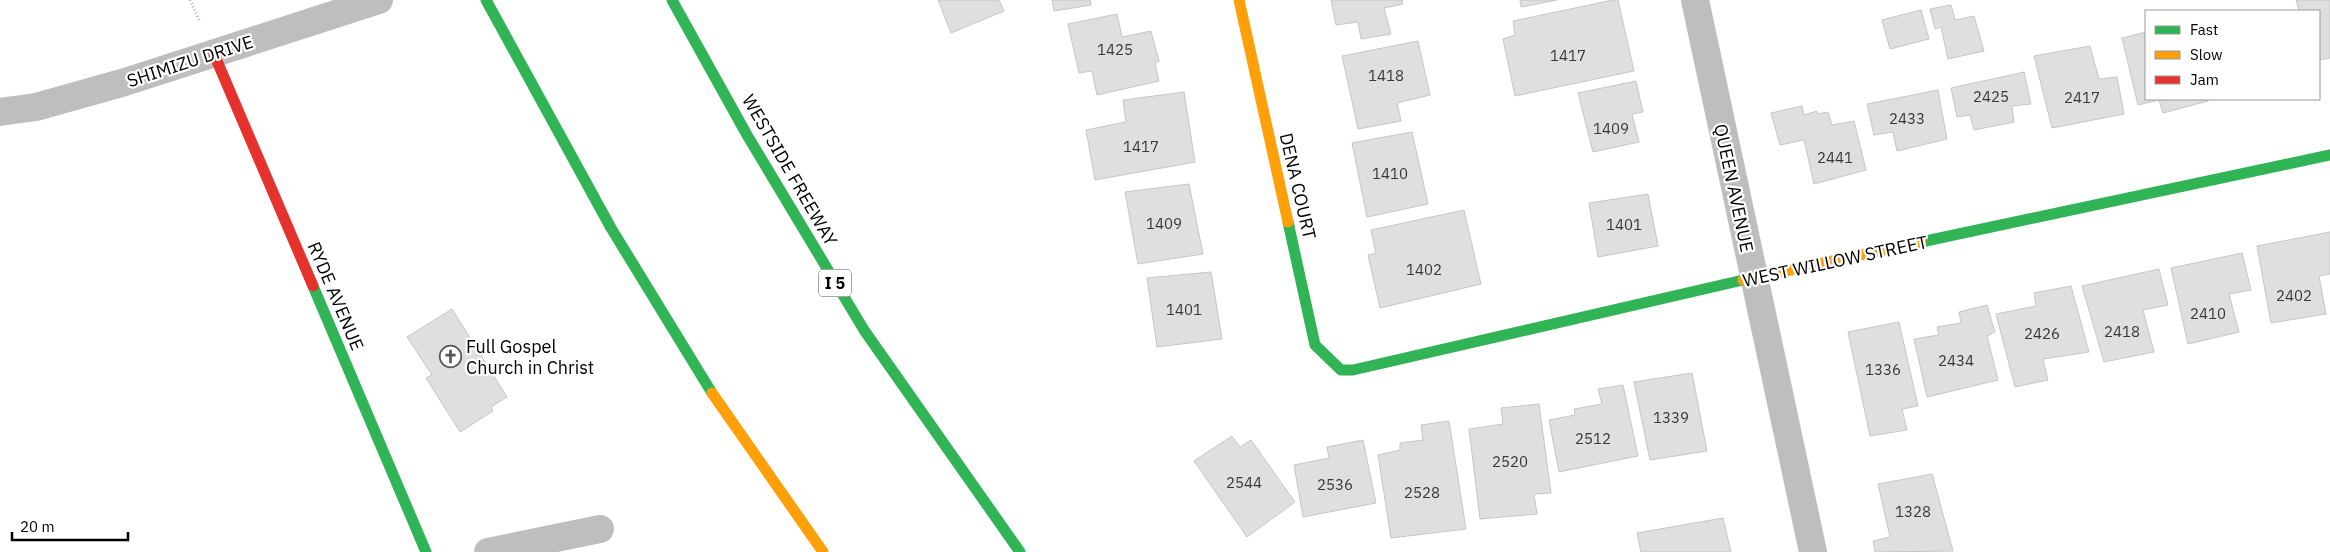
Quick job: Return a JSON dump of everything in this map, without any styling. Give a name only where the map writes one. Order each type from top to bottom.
[{"type":"main road","points":[[486,0],[500,29],[616,236],[706,384],[803,526],[823,552]]},
{"type":"main road","name":"WESTSIDE FREEWAY","points":[[672,0],[748,135],[864,330],[1020,552]]},
{"type":"main road","name":"DENA COURT","points":[[1238,0],[1315,344],[1341,370]]},
{"type":"main road","name":"RYDE AVENUE","points":[[214,54],[426,552]]},
{"type":"main road","name":"WEST WILLOW STREET","points":[[1341,370],[1354,370],[1753,278],[2330,155]]},
{"type":"main road","points":[[803,526],[818,552]]},
{"type":"street","name":"SHIMIZU DRIVE","points":[[0,112],[36,107],[125,82],[378,0]]},
{"type":"street","name":"QUEEN AVENUE","points":[[1695,0],[1813,552]]},
{"type":"street","points":[[488,552],[600,530]]},
{"type":"building","points":[[938,0],[999,0],[1004,11],[951,33]]},
{"type":"building","points":[[1052,0],[1090,0],[1091,5],[1054,11]]},
{"type":"building","points":[[1331,0],[1402,0],[1403,4],[1384,8],[1391,34],[1361,39],[1358,22],[1336,25]]},
{"type":"building","points":[[1520,0],[1557,0],[1521,7]]},
{"type":"building","points":[[1618,0],[1634,71],[1515,96],[1503,39],[1515,35],[1513,21]]},
{"type":"building","points":[[2296,0],[2330,0],[2330,58],[2320,60],[2320,10],[2299,10]]},
{"type":"building","points":[[1951,5],[1955,20],[1974,16],[1984,51],[1948,59],[1941,27],[1935,29],[1930,9]]},
{"type":"building","points":[[1921,10],[1929,39],[1890,49],[1882,20]]},
{"type":"building","points":[[1117,14],[1122,37],[1151,31],[1159,61],[1155,63],[1159,81],[1097,95],[1092,71],[1079,73],[1068,24]]},
{"type":"building","points":[[2145,32],[2145,100],[2159,100],[2138,105],[2122,38]]},
{"type":"building","points":[[1418,41],[1430,95],[1397,103],[1401,121],[1358,129],[1342,56]]},
{"type":"building","points":[[2090,46],[2099,79],[2117,77],[2124,114],[2052,128],[2034,56]]},
{"type":"building","points":[[2024,72],[2031,104],[2012,106],[2014,122],[1974,130],[1970,115],[1957,117],[1951,88]]},
{"type":"building","points":[[1636,81],[1643,112],[1632,114],[1639,142],[1593,152],[1578,93]]},
{"type":"building","points":[[1938,90],[1947,139],[1897,151],[1893,132],[1874,135],[1867,104]]},
{"type":"building","points":[[1184,92],[1195,162],[1095,180],[1086,130],[1126,122],[1123,100]]},
{"type":"building","points":[[2159,100],[2208,101],[2163,113]]},
{"type":"building","points":[[1802,106],[1804,115],[1817,111],[1817,114],[1828,112],[1832,125],[1854,121],[1866,170],[1814,184],[1804,140],[1780,145],[1771,113]]},
{"type":"building","points":[[1412,132],[1428,204],[1367,217],[1352,143]]},
{"type":"building","points":[[1189,184],[1203,254],[1138,264],[1125,192]]},
{"type":"building","points":[[1648,194],[1658,246],[1598,257],[1589,203]]},
{"type":"building","points":[[1464,210],[1481,284],[1380,308],[1368,255],[1376,253],[1371,230]]},
{"type":"building","points":[[2330,232],[2330,274],[2319,276],[2326,314],[2271,323],[2257,246]]},
{"type":"building","points":[[2242,253],[2251,290],[2229,294],[2239,332],[2188,344],[2171,268]]},
{"type":"building","points":[[2159,269],[2168,305],[2143,310],[2154,352],[2104,362],[2082,286]]},
{"type":"building","points":[[1211,272],[1222,339],[1157,347],[1147,278]]},
{"type":"building","points":[[2071,286],[2089,352],[2043,359],[2048,380],[2015,387],[1996,314],[2036,306],[2034,293]]},
{"type":"building","points":[[1987,305],[1995,332],[1987,336],[1998,380],[1927,397],[1914,339],[1939,335],[1937,327],[1961,323],[1959,312]]},
{"type":"building","name":"Full Gospel Church in Christ","points":[[452,309],[507,397],[491,407],[493,411],[460,432],[426,378],[432,375],[407,337]]},
{"type":"building","points":[[1899,322],[1918,406],[1902,409],[1907,430],[1870,436],[1848,332]]},
{"type":"building","points":[[1692,373],[1707,451],[1650,460],[1634,382]]},
{"type":"building","points":[[1623,385],[1638,456],[1559,472],[1549,420],[1575,415],[1574,409],[1602,404],[1598,389]]},
{"type":"building","points":[[1539,404],[1551,493],[1534,494],[1537,514],[1480,519],[1469,429],[1503,424],[1501,408]]},
{"type":"building","points":[[1449,421],[1466,529],[1391,538],[1378,455],[1400,450],[1400,443],[1423,440],[1421,425]]},
{"type":"building","points":[[1232,436],[1240,447],[1251,440],[1295,502],[1247,537],[1194,461]]},
{"type":"building","points":[[1363,440],[1376,503],[1303,517],[1294,465],[1329,458],[1327,447]]},
{"type":"building","points":[[1932,474],[1953,551],[1875,552],[1873,541],[1890,537],[1878,484]]},
{"type":"building","points":[[1723,518],[1731,552],[1641,552],[1637,533]]},
{"type":"traffic: fast","points":[[486,0],[611,228],[712,393]]},
{"type":"traffic: fast","points":[[672,0],[747,135],[864,330],[1020,552]]},
{"type":"traffic: fast","points":[[1921,242],[2330,155]]},
{"type":"traffic: fast","points":[[1288,222],[1315,345],[1341,370],[1353,370],[1743,280]]},
{"type":"traffic: fast","points":[[313,286],[426,552]]},
{"type":"traffic: slow","points":[[1239,0],[1288,222]]},
{"type":"traffic: slow","points":[[1743,280],[1921,242]]},
{"type":"traffic: slow","points":[[712,393],[823,552]]},
{"type":"traffic: jam","points":[[214,54],[313,286]]},
{"type":"place","name":"Full Gospel Church in Christ","points":[[450,356]]}]
